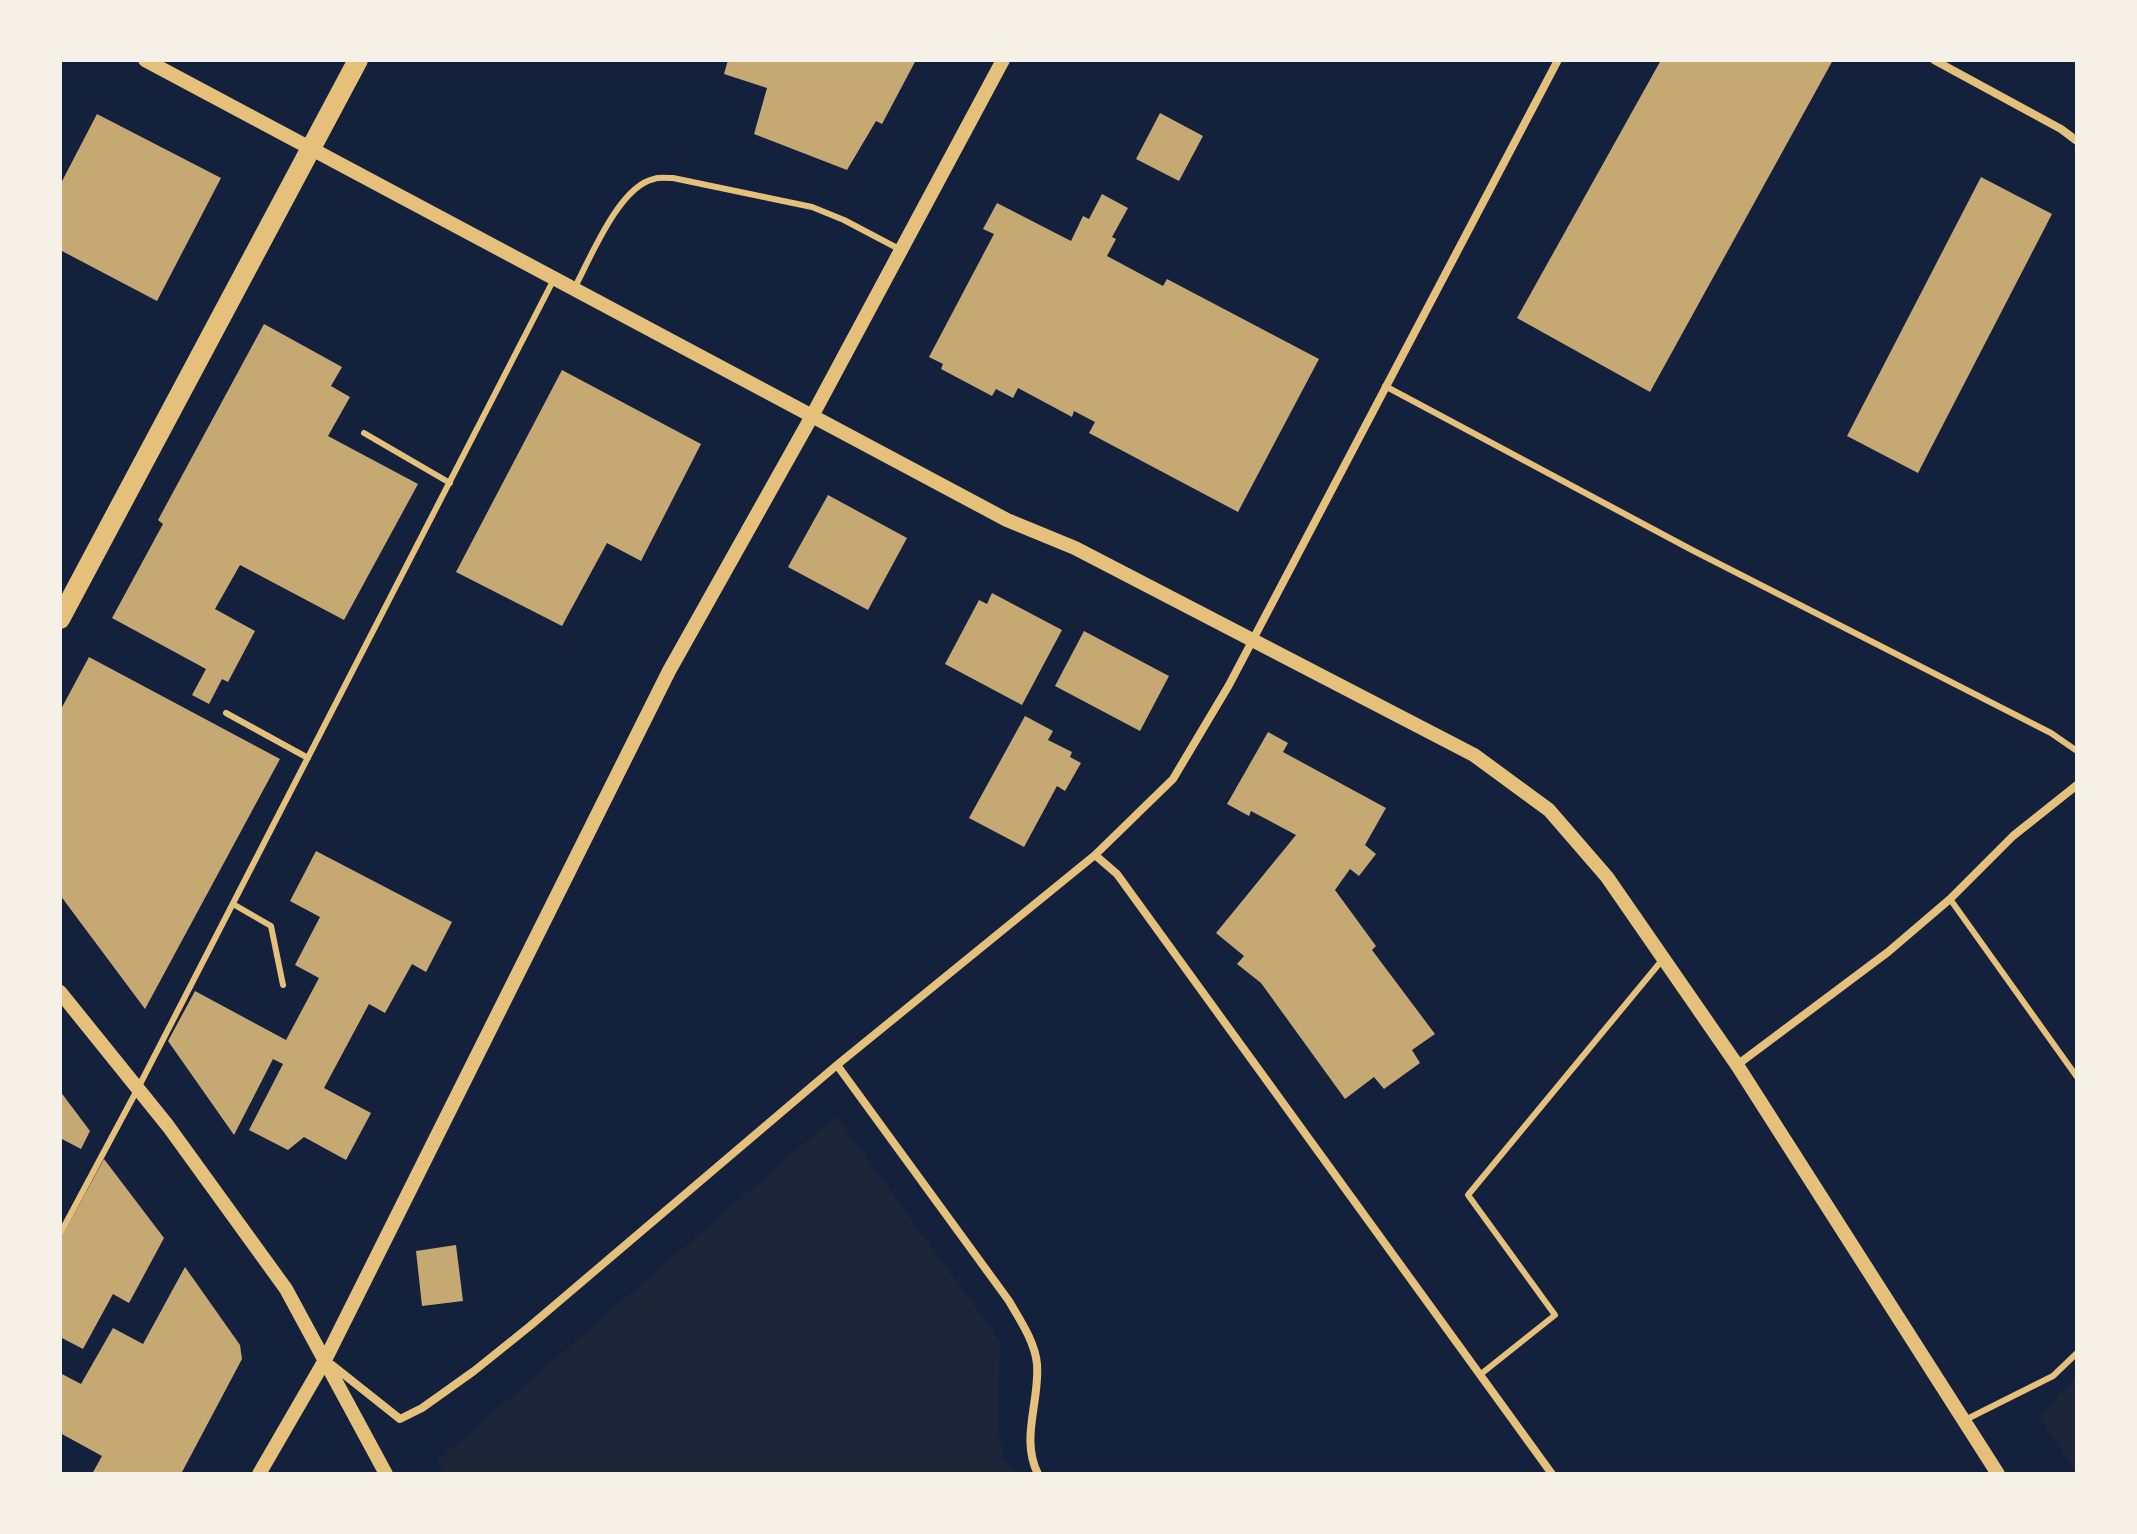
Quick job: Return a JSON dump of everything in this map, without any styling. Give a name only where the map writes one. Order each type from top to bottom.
[{"type":"main road","points":[[60,619],[358,60]]},
{"type":"street","points":[[145,60],[1007,520],[1075,548],[1474,755],[1523,789],[1549,810],[1607,877],[1664,957],[1737,1065],[1998,1474]]},
{"type":"street","points":[[259,1474],[325,1360],[669,671],[812,416],[1003,60]]},
{"type":"street","points":[[325,1360],[400,1419],[422,1408],[530,1326],[837,1065],[1095,855],[1145,809],[1173,779],[1215,710],[1558,60]]},
{"type":"street","points":[[1934,60],[2061,129],[2077,141]]},
{"type":"street","points":[[1737,1065],[1888,952],[1950,899],[2013,836],[2077,785]]},
{"type":"street","points":[[1095,855],[1117,874],[1552,1474]]},
{"type":"street","points":[[60,992],[168,1126],[286,1289],[386,1474]]},
{"type":"street","points":[[837,1065],[1009,1301],[1028,1335],[1037,1361],[1037,1390],[1029,1448],[1038,1474]]},
{"type":"lane","points":[[574,289],[622,202],[637,187],[653,179],[673,178],[812,207],[901,250]]},
{"type":"lane","points":[[60,1234],[554,279]]},
{"type":"lane","points":[[1385,386],[1705,557],[2051,733],[2077,751]]},
{"type":"lane","points":[[364,433],[450,483]]},
{"type":"lane","points":[[226,713],[308,758]]},
{"type":"lane","points":[[1950,899],[2077,1077]]},
{"type":"lane","points":[[233,904],[271,926],[283,985]]},
{"type":"lane","points":[[1481,1374],[1555,1315],[1468,1195],[1664,957]]},
{"type":"lane","points":[[1965,1420],[2053,1376],[2077,1353]]},
{"type":"shaded area","points":[[836,1116],[1000,1341],[998,1430],[1004,1458],[1015,1474],[445,1474],[436,1462]]},
{"type":"shaded area","points":[[2077,1375],[2077,1473],[2039,1417]]},
{"type":"building","points":[[728,60],[916,60],[882,124],[876,121],[847,170],[754,134],[767,88],[724,74]]},
{"type":"building","points":[[1661,60],[1833,60],[1650,392],[1517,318]]},
{"type":"building","points":[[1160,113],[1203,136],[1179,181],[1136,159]]},
{"type":"building","points":[[97,114],[221,178],[157,301],[60,250],[60,185]]},
{"type":"building","points":[[1981,177],[2052,214],[1918,473],[1847,436]]},
{"type":"building","points":[[1102,194],[1128,208],[1112,237],[1116,239],[1107,256],[1163,286],[1167,279],[1319,359],[1238,512],[1089,433],[1095,422],[1074,411],[1072,417],[1018,388],[1013,398],[996,389],[992,396],[941,369],[943,364],[929,357],[994,234],[983,229],[997,203],[1071,241],[1083,216],[1089,219]]},
{"type":"building","points":[[264,324],[342,367],[331,386],[350,397],[328,436],[418,484],[344,620],[240,565],[215,609],[255,631],[228,682],[222,679],[209,704],[192,695],[206,669],[112,618],[163,524],[158,520]]},
{"type":"building","points":[[562,370],[701,444],[641,561],[607,543],[562,626],[456,572]]},
{"type":"building","points":[[828,495],[907,538],[868,610],[788,567]]},
{"type":"building","points":[[992,593],[1062,630],[1022,705],[945,664],[979,600],[987,604]]},
{"type":"building","points":[[1084,631],[1169,676],[1140,731],[1055,686]]},
{"type":"building","points":[[89,657],[280,759],[145,1009],[60,895],[60,711]]},
{"type":"building","points":[[1025,716],[1053,731],[1048,740],[1072,752],[1070,757],[1081,763],[1065,791],[1057,786],[1024,847],[969,818]]},
{"type":"building","points":[[1268,732],[1288,743],[1283,752],[1386,808],[1365,845],[1376,854],[1359,876],[1350,869],[1335,890],[1376,946],[1372,950],[1435,1034],[1412,1050],[1420,1063],[1384,1089],[1374,1077],[1345,1099],[1261,983],[1237,964],[1244,956],[1216,933],[1296,835],[1251,811],[1249,816],[1227,804]]},
{"type":"building","points":[[316,851],[452,922],[426,972],[412,964],[385,1013],[369,1004],[324,1088],[371,1113],[346,1160],[304,1137],[288,1150],[249,1130],[283,1064],[273,1059],[234,1135],[168,1041],[195,991],[286,1040],[319,978],[295,965],[320,917],[290,901]]},
{"type":"building","points":[[60,1091],[90,1131],[81,1149],[60,1138]]},
{"type":"building","points":[[104,1159],[164,1238],[129,1303],[113,1294],[83,1349],[60,1337],[60,1240]]},
{"type":"building","points":[[456,1245],[463,1301],[422,1306],[416,1251]]},
{"type":"building","points":[[185,1267],[240,1345],[242,1359],[181,1474],[92,1474],[102,1456],[60,1433],[60,1373],[81,1384],[113,1328],[143,1344]]}]
